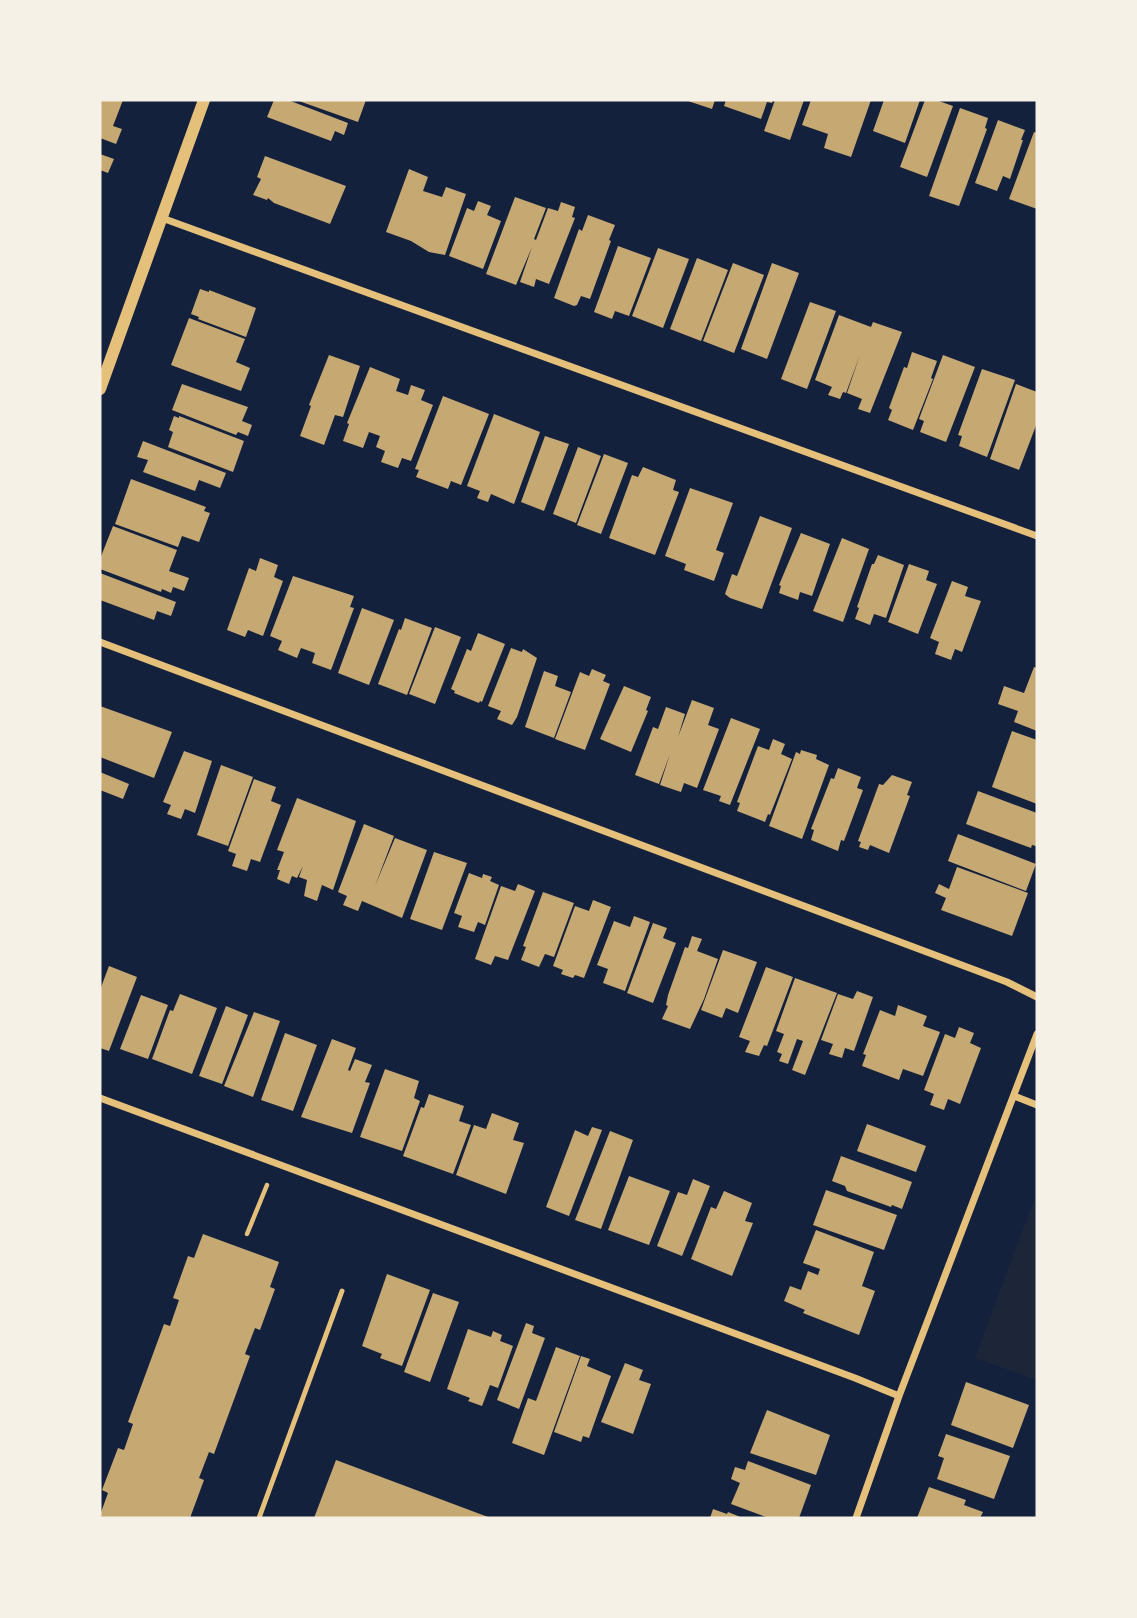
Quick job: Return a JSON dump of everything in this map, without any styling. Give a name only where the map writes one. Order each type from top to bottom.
[{"type":"street","points":[[100,389],[204,100]]},
{"type":"street","points":[[162,218],[1037,536]]},
{"type":"street","points":[[100,642],[1007,982],[1037,997]]},
{"type":"street","points":[[856,1518],[899,1396],[1037,1034]]},
{"type":"street","points":[[1014,1096],[1037,1105]]},
{"type":"street","points":[[100,1098],[899,1396]]},
{"type":"lane","points":[[259,1518],[342,1291]]},
{"type":"path","points":[[247,1234],[267,1185]]},
{"type":"shaded area","points":[[1037,1195],[1037,1380],[975,1358]]},
{"type":"building","points":[[100,100],[123,100],[113,126],[122,129],[116,144],[100,138]]},
{"type":"building","points":[[274,100],[288,100],[348,123],[344,135],[335,131],[331,141],[267,117]]},
{"type":"building","points":[[296,100],[366,100],[358,122]]},
{"type":"building","points":[[685,100],[715,100],[712,109]]},
{"type":"building","points":[[726,100],[773,100],[772,103],[767,102],[761,119],[724,106]]},
{"type":"building","points":[[775,100],[804,100],[790,140],[764,131]]},
{"type":"building","points":[[811,100],[871,100],[851,157],[824,148],[828,134],[802,125]]},
{"type":"building","points":[[884,100],[920,100],[905,143],[873,131]]},
{"type":"building","points":[[925,100],[936,100],[953,106],[927,177],[900,167]]},
{"type":"building","points":[[960,108],[988,118],[987,129],[959,206],[929,196]]},
{"type":"building","points":[[998,120],[1025,130],[1010,179],[1003,176],[997,191],[975,183]]},
{"type":"building","points":[[1034,132],[1037,133],[1037,209],[1009,199]]},
{"type":"building","points":[[100,154],[114,159],[108,173],[100,170]]},
{"type":"building","points":[[265,156],[346,186],[330,224],[274,203],[268,198],[267,200],[253,195],[261,179],[257,177]]},
{"type":"building","points":[[409,169],[428,177],[423,191],[442,197],[446,187],[466,194],[445,255],[429,252],[411,241],[386,232]]},
{"type":"building","points":[[515,197],[546,208],[534,239],[536,240],[548,208],[558,211],[561,202],[575,207],[572,217],[575,218],[549,284],[536,279],[534,287],[520,282],[532,247],[516,285],[486,274]]},
{"type":"building","points":[[478,201],[491,206],[487,215],[501,221],[483,269],[449,256],[467,208],[474,211]]},
{"type":"building","points":[[588,215],[615,225],[590,299],[581,296],[574,306],[554,298],[579,229],[582,231]]},
{"type":"building","points":[[618,246],[651,258],[629,316],[615,311],[612,319],[594,312]]},
{"type":"building","points":[[658,248],[689,259],[663,328],[632,316]]},
{"type":"building","points":[[697,258],[728,270],[701,341],[670,329]]},
{"type":"building","points":[[733,263],[764,275],[734,353],[703,341]]},
{"type":"building","points":[[772,263],[799,273],[767,359],[741,349]]},
{"type":"building","points":[[200,289],[256,308],[246,337],[191,314]]},
{"type":"building","points":[[810,302],[836,311],[807,389],[781,379]]},
{"type":"building","points":[[839,315],[871,327],[873,322],[902,332],[870,413],[858,409],[862,399],[847,393],[860,355],[846,393],[843,392],[840,399],[828,395],[832,387],[815,380]]},
{"type":"building","points":[[189,318],[245,339],[236,362],[250,368],[241,391],[171,365]]},
{"type":"building","points":[[912,352],[937,361],[931,378],[933,379],[913,430],[888,420],[892,410],[889,408]]},
{"type":"building","points":[[329,355],[360,366],[343,417],[335,415],[324,445],[300,436]]},
{"type":"building","points":[[943,355],[975,367],[946,442],[920,432],[924,421],[919,419]]},
{"type":"building","points":[[370,367],[400,379],[396,391],[408,395],[411,385],[425,390],[421,400],[433,405],[411,461],[402,458],[398,468],[381,462],[385,451],[376,447],[380,436],[369,432],[363,448],[343,441],[349,424],[347,423]]},
{"type":"building","points":[[982,369],[1015,380],[987,457],[959,446],[962,436],[958,435]]},
{"type":"building","points":[[182,384],[248,407],[242,421],[252,425],[248,436],[238,432],[236,435],[172,410]]},
{"type":"building","points":[[1016,384],[1037,392],[1037,423],[1019,470],[990,459]]},
{"type":"building","points":[[443,396],[489,414],[461,485],[451,481],[448,489],[416,477],[419,470],[415,469]]},
{"type":"building","points":[[494,414],[540,432],[514,504],[491,494],[488,502],[477,498],[480,491],[467,486]]},
{"type":"building","points":[[174,416],[244,441],[233,472],[168,447],[173,432],[169,430]]},
{"type":"building","points":[[545,436],[569,444],[544,511],[521,502]]},
{"type":"building","points":[[143,441],[226,473],[220,488],[199,480],[195,491],[143,472],[148,460],[137,457]]},
{"type":"building","points":[[578,447],[601,456],[576,523],[553,514]]},
{"type":"building","points":[[604,454],[628,463],[601,534],[577,525]]},
{"type":"building","points":[[643,467],[676,480],[673,490],[679,492],[655,555],[609,538],[632,475],[638,477]]},
{"type":"building","points":[[131,479],[206,507],[204,511],[210,513],[199,542],[182,536],[178,547],[115,524]]},
{"type":"building","points":[[690,488],[733,503],[716,550],[724,553],[714,581],[684,570],[686,564],[665,556]]},
{"type":"building","points":[[760,516],[792,528],[762,609],[725,594],[732,574],[737,576]]},
{"type":"building","points":[[113,526],[177,550],[169,571],[189,578],[184,591],[173,587],[171,593],[162,589],[161,592],[100,569],[100,559]]},
{"type":"building","points":[[801,533],[830,544],[812,596],[800,592],[798,600],[779,593],[779,585]]},
{"type":"building","points":[[842,538],[869,549],[843,622],[813,611]]},
{"type":"building","points":[[878,555],[904,565],[886,618],[874,614],[870,625],[855,619],[872,564]]},
{"type":"building","points":[[260,558],[278,565],[274,577],[283,581],[263,636],[248,630],[245,637],[227,630],[249,568],[256,571]]},
{"type":"building","points":[[909,564],[929,571],[926,580],[937,584],[918,634],[888,622]]},
{"type":"building","points":[[100,573],[176,602],[171,616],[157,611],[154,620],[100,600]]},
{"type":"building","points":[[293,576],[354,596],[350,607],[354,608],[331,670],[312,663],[315,653],[301,648],[297,658],[278,650],[282,641],[270,636]]},
{"type":"building","points":[[952,581],[968,587],[965,596],[981,601],[962,652],[955,649],[951,660],[935,654],[939,642],[930,638]]},
{"type":"building","points":[[362,608],[394,620],[369,685],[338,673]]},
{"type":"building","points":[[405,618],[432,628],[407,695],[378,684]]},
{"type":"building","points":[[435,627],[461,637],[435,704],[409,694]]},
{"type":"building","points":[[478,633],[505,644],[482,702],[479,703],[454,693],[451,689],[467,649],[471,651]]},
{"type":"building","points":[[511,648],[522,652],[523,649],[537,658],[512,725],[497,719],[501,711],[488,706]]},
{"type":"building","points":[[1034,667],[1037,668],[1037,731],[1014,722],[1018,711],[998,704],[1004,686],[1024,693]]},
{"type":"building","points":[[592,669],[606,675],[603,681],[610,684],[585,750],[555,739],[580,672],[589,676]]},
{"type":"building","points":[[544,671],[558,676],[555,686],[571,692],[554,738],[525,727]]},
{"type":"building","points":[[624,686],[651,697],[631,752],[600,739]]},
{"type":"building","points":[[692,700],[714,708],[708,725],[719,729],[697,788],[684,783],[681,792],[660,785],[670,754],[659,784],[635,775],[653,727],[658,729],[666,707],[685,714],[678,737]]},
{"type":"building","points":[[100,706],[172,732],[154,778],[100,757]]},
{"type":"building","points":[[731,718],[760,729],[730,805],[719,801],[721,796],[703,790]]},
{"type":"building","points":[[1012,731],[1037,740],[1037,804],[992,787]]},
{"type":"building","points":[[773,739],[785,744],[781,754],[792,759],[765,822],[737,811],[740,803],[737,802],[758,746],[769,750]]},
{"type":"building","points":[[801,750],[817,755],[816,759],[829,765],[802,839],[769,826],[796,752],[800,754]]},
{"type":"building","points":[[184,751],[212,761],[195,813],[185,809],[181,819],[167,814],[171,805],[163,802]]},
{"type":"building","points":[[221,765],[253,777],[228,846],[197,835]]},
{"type":"building","points":[[838,768],[861,777],[857,788],[863,790],[838,851],[811,840],[814,830],[811,829],[831,778],[834,779]]},
{"type":"building","points":[[100,772],[129,784],[123,799],[100,790]]},
{"type":"building","points":[[892,775],[912,782],[907,795],[910,796],[889,853],[870,845],[868,850],[859,847],[861,842],[858,841],[879,784],[883,785]]},
{"type":"building","points":[[254,779],[276,787],[271,801],[281,805],[260,862],[251,859],[247,871],[232,866],[236,854],[228,851]]},
{"type":"building","points":[[978,791],[1037,813],[1036,846],[1032,845],[1031,848],[966,824]]},
{"type":"building","points":[[297,798],[356,821],[333,890],[322,885],[317,901],[304,896],[307,880],[299,877],[303,866],[297,878],[292,876],[289,884],[277,879],[280,870],[277,870],[284,852],[277,850]]},
{"type":"building","points":[[364,824],[394,836],[375,886],[395,838],[427,850],[402,918],[362,901],[358,911],[343,905],[347,896],[338,892]]},
{"type":"building","points":[[958,834],[1036,864],[1026,891],[948,861]]},
{"type":"building","points":[[434,852],[467,863],[442,930],[410,919]]},
{"type":"building","points":[[957,867],[1028,893],[1012,936],[941,910],[946,898],[935,893],[939,884],[949,889]]},
{"type":"building","points":[[469,873],[482,878],[483,874],[492,877],[490,881],[499,885],[485,925],[478,922],[474,932],[458,927],[462,916],[454,913]]},
{"type":"building","points":[[518,884],[535,891],[508,960],[495,956],[491,965],[475,959],[501,886],[515,891]]},
{"type":"building","points":[[543,892],[574,903],[554,957],[545,954],[539,967],[521,960],[526,947],[523,946]]},
{"type":"building","points":[[593,900],[611,907],[584,978],[561,974],[563,970],[553,966],[575,906],[589,911]]},
{"type":"building","points":[[634,916],[650,922],[625,991],[603,983],[608,969],[597,965],[614,921],[630,927]]},
{"type":"building","points":[[653,923],[667,928],[663,938],[676,943],[653,1003],[627,993]]},
{"type":"building","points":[[692,936],[702,939],[697,951],[718,959],[690,1029],[662,1019],[685,947],[688,948]]},
{"type":"building","points":[[723,950],[757,962],[738,1013],[726,1008],[722,1018],[701,1010]]},
{"type":"building","points":[[109,966],[137,977],[109,1051],[100,1048],[100,990]]},
{"type":"building","points":[[766,967],[793,977],[767,1046],[764,1045],[759,1056],[745,1052],[750,1041],[739,1037]]},
{"type":"building","points":[[795,978],[837,993],[805,1075],[792,1070],[803,1041],[797,1039],[788,1064],[779,1061],[782,1054],[777,1052],[784,1034],[776,1031]]},
{"type":"building","points":[[857,991],[873,997],[854,1051],[845,1048],[842,1058],[829,1054],[833,1044],[821,1040],[838,994],[853,999]]},
{"type":"building","points":[[180,994],[217,1008],[192,1074],[152,1059],[170,1010],[173,1011]]},
{"type":"building","points":[[141,995],[168,1005],[148,1059],[120,1049]]},
{"type":"building","points":[[898,1005],[927,1016],[923,1026],[940,1032],[923,1076],[903,1069],[899,1080],[862,1066],[866,1055],[863,1054],[880,1010],[895,1016]]},
{"type":"building","points":[[226,1006],[248,1015],[222,1084],[199,1076]]},
{"type":"building","points":[[254,1012],[280,1021],[253,1097],[224,1086]]},
{"type":"building","points":[[959,1027],[974,1033],[970,1043],[981,1048],[960,1104],[948,1099],[944,1110],[930,1105],[934,1094],[924,1090],[945,1034],[955,1038]]},
{"type":"building","points":[[285,1033],[317,1045],[293,1111],[261,1100]]},
{"type":"building","points":[[332,1039],[356,1048],[348,1070],[350,1071],[355,1059],[372,1065],[365,1082],[370,1083],[352,1133],[301,1117]]},
{"type":"building","points":[[385,1069],[419,1081],[414,1098],[420,1101],[402,1151],[360,1137]]},
{"type":"building","points":[[429,1094],[464,1106],[459,1121],[471,1125],[453,1174],[403,1156],[421,1107],[424,1108]]},
{"type":"building","points":[[492,1113],[519,1123],[513,1140],[524,1143],[506,1194],[456,1175],[474,1125],[486,1129]]},
{"type":"building","points":[[867,1124],[926,1146],[916,1172],[857,1151]]},
{"type":"building","points":[[592,1127],[602,1130],[569,1216],[546,1207],[575,1130],[588,1136]]},
{"type":"building","points":[[610,1131],[633,1140],[601,1229],[575,1220]]},
{"type":"building","points":[[841,1156],[912,1182],[902,1209],[847,1191],[845,1186],[832,1181]]},
{"type":"building","points":[[629,1176],[670,1191],[649,1245],[608,1230]]},
{"type":"building","points":[[693,1179],[710,1186],[682,1256],[657,1246],[678,1192],[687,1195]]},
{"type":"building","points":[[826,1190],[897,1215],[884,1250],[813,1225]]},
{"type":"building","points":[[724,1191],[752,1203],[745,1221],[753,1223],[732,1276],[691,1259],[711,1207],[716,1209]]},
{"type":"building","points":[[816,1230],[874,1252],[862,1286],[875,1291],[859,1335],[803,1313],[805,1310],[784,1301],[790,1286],[801,1290],[808,1271],[818,1275],[820,1269],[803,1263]]},
{"type":"building","points":[[203,1234],[279,1262],[270,1287],[275,1289],[260,1330],[255,1328],[245,1354],[250,1356],[214,1454],[209,1452],[199,1478],[204,1480],[190,1518],[103,1518],[100,1515],[108,1493],[102,1490],[118,1448],[124,1450],[133,1424],[128,1422],[164,1324],[170,1326],[179,1300],[173,1298],[188,1256],[194,1258]]},
{"type":"building","points":[[387,1274],[430,1290],[402,1366],[380,1358],[382,1354],[362,1346]]},
{"type":"building","points":[[433,1293],[459,1302],[430,1382],[404,1372]]},
{"type":"building","points":[[526,1323],[534,1326],[532,1333],[545,1338],[519,1409],[497,1400]]},
{"type":"building","points":[[468,1329],[491,1337],[493,1331],[502,1335],[500,1341],[513,1346],[498,1388],[490,1385],[482,1406],[447,1389]]},
{"type":"building","points":[[556,1347],[580,1356],[544,1455],[512,1443],[528,1398],[536,1401]]},
{"type":"building","points":[[581,1356],[590,1359],[587,1366],[611,1376],[589,1438],[583,1436],[581,1442],[554,1432]]},
{"type":"building","points":[[625,1363],[643,1370],[639,1380],[651,1384],[633,1434],[601,1422]]},
{"type":"building","points":[[966,1382],[1029,1405],[1013,1448],[951,1425]]},
{"type":"building","points":[[767,1410],[830,1435],[816,1475],[750,1453]]},
{"type":"building","points":[[946,1434],[1010,1456],[994,1499],[937,1479],[944,1458],[938,1456]]},
{"type":"building","points":[[336,1460],[480,1514],[491,1518],[314,1518]]},
{"type":"building","points":[[748,1461],[811,1485],[799,1518],[769,1518],[731,1504],[740,1483],[731,1479],[735,1467],[745,1470]]},
{"type":"building","points":[[929,1487],[966,1500],[964,1505],[983,1512],[980,1518],[917,1518]]},
{"type":"building","points":[[713,1509],[727,1514],[728,1512],[743,1518],[710,1518]]}]
